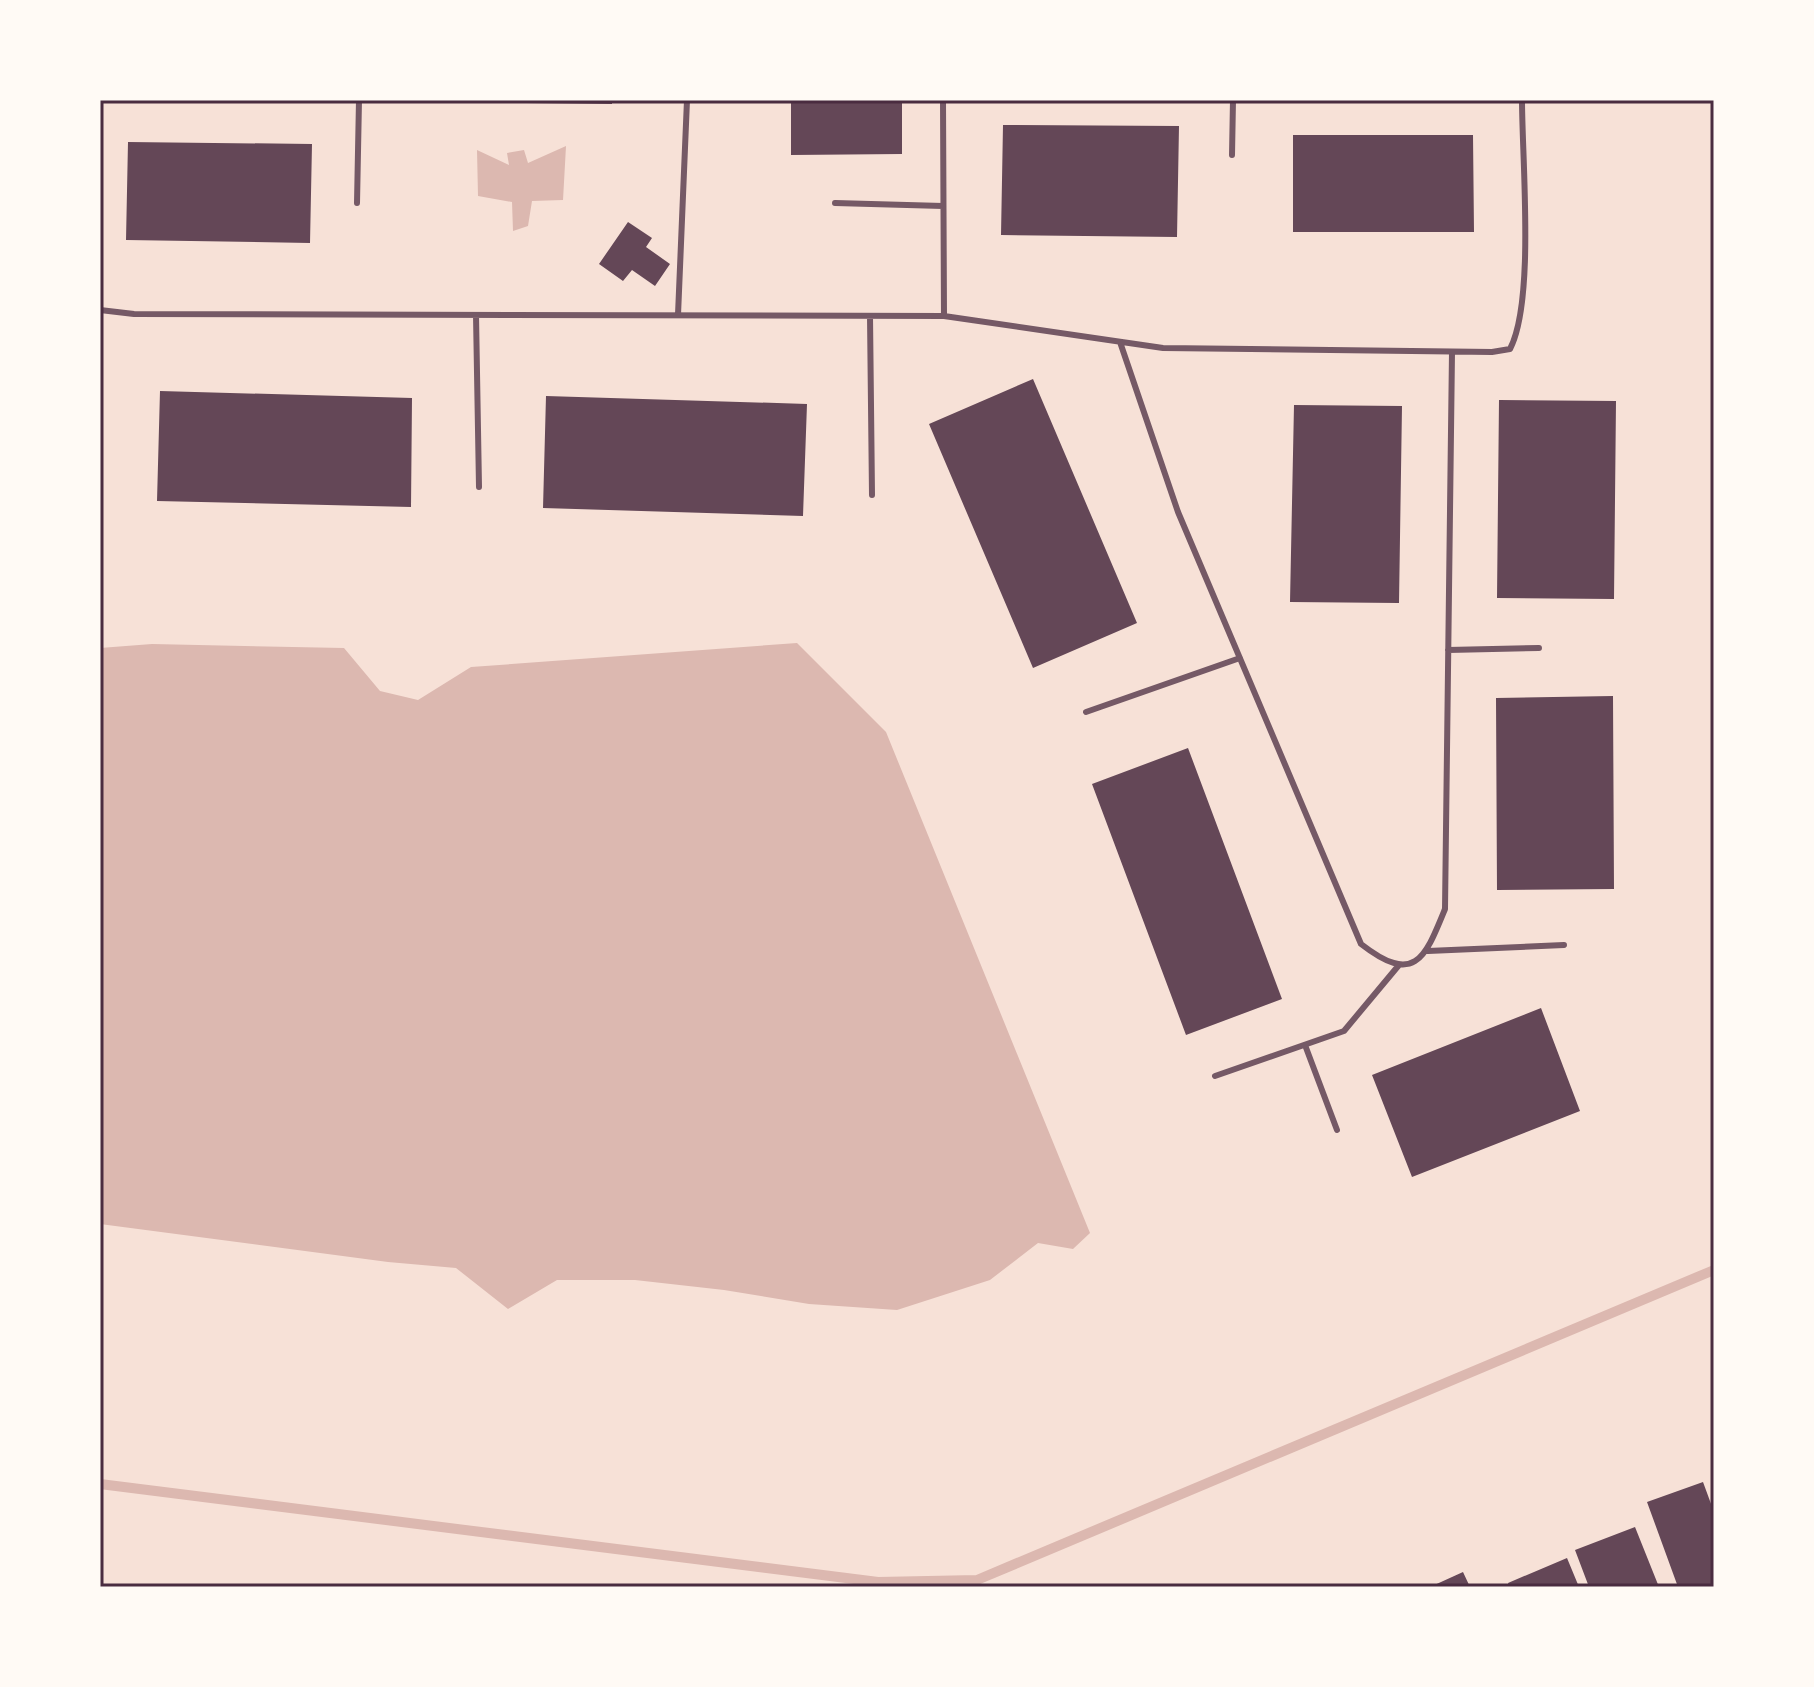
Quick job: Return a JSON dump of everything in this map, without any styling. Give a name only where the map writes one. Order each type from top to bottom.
[{"type":"lane","points":[[357,203],[359,100]]},
{"type":"lane","points":[[678,315],[687,100]]},
{"type":"lane","points":[[943,100],[944,316]]},
{"type":"lane","points":[[1232,155],[1233,100]]},
{"type":"lane","points":[[100,310],[134,314],[944,316],[1163,348],[1452,352],[1510,349],[1519,333],[1524,297],[1522,100]]},
{"type":"lane","points":[[835,203],[943,206]]},
{"type":"lane","points":[[476,315],[479,487]]},
{"type":"lane","points":[[870,316],[872,495]]},
{"type":"lane","points":[[1120,342],[1178,512],[1361,944],[1382,960],[1399,965],[1417,962],[1428,951],[1445,909],[1452,352]]},
{"type":"lane","points":[[1448,650],[1539,648]]},
{"type":"lane","points":[[1086,712],[1240,658]]},
{"type":"lane","points":[[1428,951],[1564,945]]},
{"type":"lane","points":[[1215,1076],[1344,1031],[1399,965]]},
{"type":"lane","points":[[1305,1045],[1337,1130]]},
{"type":"shaded area","points":[[566,146],[563,200],[532,201],[528,226],[513,231],[512,202],[478,196],[477,150],[509,165],[507,153],[524,150],[528,163]]},
{"type":"shaded area","points":[[797,643],[886,732],[1090,1233],[1073,1249],[1038,1243],[990,1280],[897,1310],[809,1304],[635,1280],[557,1280],[508,1309],[456,1268],[100,1224],[100,648],[152,644],[344,648],[380,691],[418,700],[471,667]]},
{"type":"building","points":[[526,100],[612,100],[612,104],[526,103]]},
{"type":"building","points":[[791,100],[902,100],[902,154],[791,155]]},
{"type":"building","points":[[1003,125],[1179,126],[1177,237],[1001,235]]},
{"type":"building","points":[[1293,135],[1473,135],[1474,232],[1293,232]]},
{"type":"building","points":[[128,142],[312,144],[310,243],[126,240]]},
{"type":"building","points":[[628,222],[652,238],[646,247],[670,264],[655,286],[632,270],[623,281],[599,264]]},
{"type":"building","points":[[1033,379],[1137,623],[1033,668],[929,424]]},
{"type":"building","points":[[160,391],[412,398],[411,507],[157,501]]},
{"type":"building","points":[[546,396],[807,404],[803,516],[543,508]]},
{"type":"building","points":[[1499,400],[1616,401],[1614,599],[1497,598]]},
{"type":"building","points":[[1294,405],[1402,406],[1399,603],[1290,602]]},
{"type":"building","points":[[1613,696],[1614,889],[1497,890],[1496,698]]},
{"type":"building","points":[[1188,748],[1282,999],[1186,1035],[1092,784]]},
{"type":"building","points":[[1541,1008],[1580,1111],[1412,1177],[1372,1075]]},
{"type":"building","points":[[1703,1482],[1714,1512],[1714,1587],[1678,1587],[1647,1502]]},
{"type":"building","points":[[1635,1527],[1659,1587],[1589,1587],[1575,1550]]},
{"type":"building","points":[[1567,1558],[1579,1587],[1509,1587],[1508,1583]]},
{"type":"building","points":[[1463,1572],[1470,1587],[1430,1587]]},
{"type":"waterway","points":[[100,1484],[878,1582],[977,1580],[1714,1270]]}]
